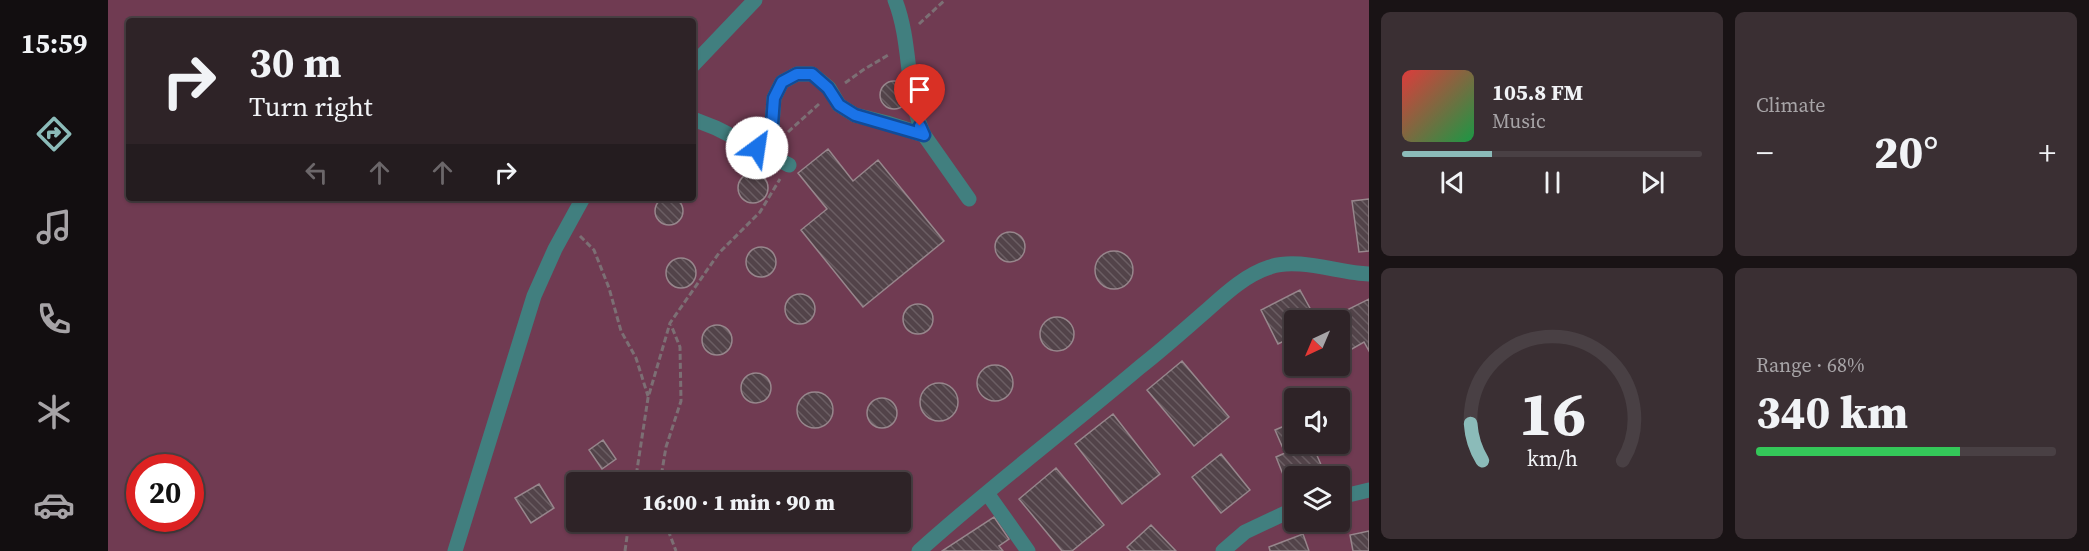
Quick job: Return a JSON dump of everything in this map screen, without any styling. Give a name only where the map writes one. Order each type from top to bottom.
[{"type":"street","points":[[696,62],[755,0]]},
{"type":"street","points":[[896,0],[906,44],[915,108],[924,135],[969,199]]},
{"type":"street","points":[[757,148],[771,138],[774,98],[782,82],[797,74],[812,74],[828,88],[839,105],[855,115],[924,135]]},
{"type":"street","points":[[696,119],[785,162]]},
{"type":"street","points":[[455,551],[527,315],[543,276],[581,201]]},
{"type":"street","points":[[919,551],[1222,297],[1254,274],[1271,266],[1290,263],[1354,274],[1369,274]]},
{"type":"street","points":[[1350,495],[1369,490]]},
{"type":"street","points":[[987,493],[1028,551]]},
{"type":"street","points":[[1222,551],[1245,532],[1284,514]]},
{"type":"path","points":[[638,472],[648,398],[670,323],[719,253],[760,212],[785,162],[787,133],[832,93],[863,70],[906,44],[919,24],[945,0]]},
{"type":"path","points":[[567,226],[594,250],[609,288],[621,331],[636,358],[648,398]]},
{"type":"path","points":[[662,472],[666,447],[681,401],[680,347],[670,323]]},
{"type":"path","points":[[625,551],[628,532]]},
{"type":"path","points":[[669,532],[676,551]]},
{"type":"shaded area","points":[[108,0],[1369,0],[1369,551],[108,551]]},
{"type":"building","points":[[894,81],[904,85],[908,95],[904,105],[894,109],[884,105],[880,95],[884,85]]},
{"type":"building","points":[[828,149],[853,181],[878,160],[944,241],[863,307],[801,230],[827,209],[798,173]]},
{"type":"building","points":[[753,173],[763,178],[768,188],[763,198],[753,203],[743,198],[738,188],[743,178]]},
{"type":"building","points":[[1369,199],[1369,251],[1359,252],[1352,201]]},
{"type":"building","points":[[659,201],[679,201],[682,205],[682,217],[675,224],[663,224],[656,217],[656,205]]},
{"type":"building","points":[[1010,232],[1020,237],[1025,247],[1020,257],[1010,262],[1000,257],[995,247],[1000,237]]},
{"type":"building","points":[[761,247],[767,248],[775,256],[775,268],[767,276],[761,277],[755,276],[747,268],[746,262],[747,256],[755,248]]},
{"type":"building","points":[[1114,251],[1127,257],[1133,270],[1127,283],[1114,289],[1101,283],[1095,270],[1101,257]]},
{"type":"building","points":[[681,258],[687,259],[695,267],[695,279],[687,287],[681,288],[675,287],[667,279],[666,273],[667,267],[675,259]]},
{"type":"building","points":[[1300,290],[1311,310],[1284,310],[1284,341],[1278,344],[1261,310]]},
{"type":"building","points":[[800,294],[806,295],[814,303],[814,315],[806,323],[800,324],[794,323],[786,315],[785,309],[786,303],[794,295]]},
{"type":"building","points":[[1369,299],[1369,351],[1364,342],[1352,349],[1350,310],[1347,310]]},
{"type":"building","points":[[918,304],[924,305],[932,313],[932,325],[924,333],[918,334],[912,333],[904,325],[903,319],[904,313],[912,305]]},
{"type":"building","points":[[1057,317],[1069,322],[1074,334],[1069,346],[1057,351],[1045,346],[1040,334],[1045,322]]},
{"type":"building","points":[[717,325],[723,326],[731,334],[731,346],[723,354],[717,355],[711,354],[703,346],[702,340],[703,334],[711,326]]},
{"type":"building","points":[[1182,361],[1229,417],[1194,446],[1147,390]]},
{"type":"building","points":[[995,365],[1008,370],[1013,383],[1008,396],[995,401],[982,396],[977,383],[982,370]]},
{"type":"building","points":[[756,373],[766,378],[771,388],[766,398],[756,403],[746,398],[741,388],[746,378]]},
{"type":"building","points":[[939,383],[952,389],[958,402],[952,415],[939,421],[926,415],[920,402],[926,389]]},
{"type":"building","points":[[815,392],[828,397],[833,410],[828,423],[815,428],[802,423],[797,410],[802,397]]},
{"type":"building","points":[[882,398],[893,402],[897,413],[893,424],[882,428],[871,424],[867,413],[871,402]]},
{"type":"building","points":[[1113,414],[1160,474],[1122,504],[1075,444]]},
{"type":"building","points":[[1284,426],[1284,451],[1275,430]]},
{"type":"building","points":[[603,440],[616,459],[602,469],[589,450]]},
{"type":"building","points":[[1284,453],[1316,454],[1322,466],[1284,466],[1284,477],[1276,457]]},
{"type":"building","points":[[1221,454],[1250,490],[1221,513],[1192,477]]},
{"type":"building","points":[[1056,468],[1104,525],[1072,551],[1062,551],[1019,499]]},
{"type":"building","points":[[539,484],[554,508],[531,523],[515,498]]},
{"type":"building","points":[[994,517],[1009,539],[999,546],[1003,551],[942,551]]},
{"type":"building","points":[[1151,525],[1176,551],[1131,551],[1127,547]]},
{"type":"building","points":[[1369,531],[1369,551],[1353,551],[1350,535]]},
{"type":"building","points":[[1303,534],[1309,551],[1270,551],[1269,547]]},
{"type":"route","points":[[757,148],[771,138],[774,98],[782,82],[797,74],[812,74],[828,88],[839,105],[855,115],[924,135],[920,126]]}]
